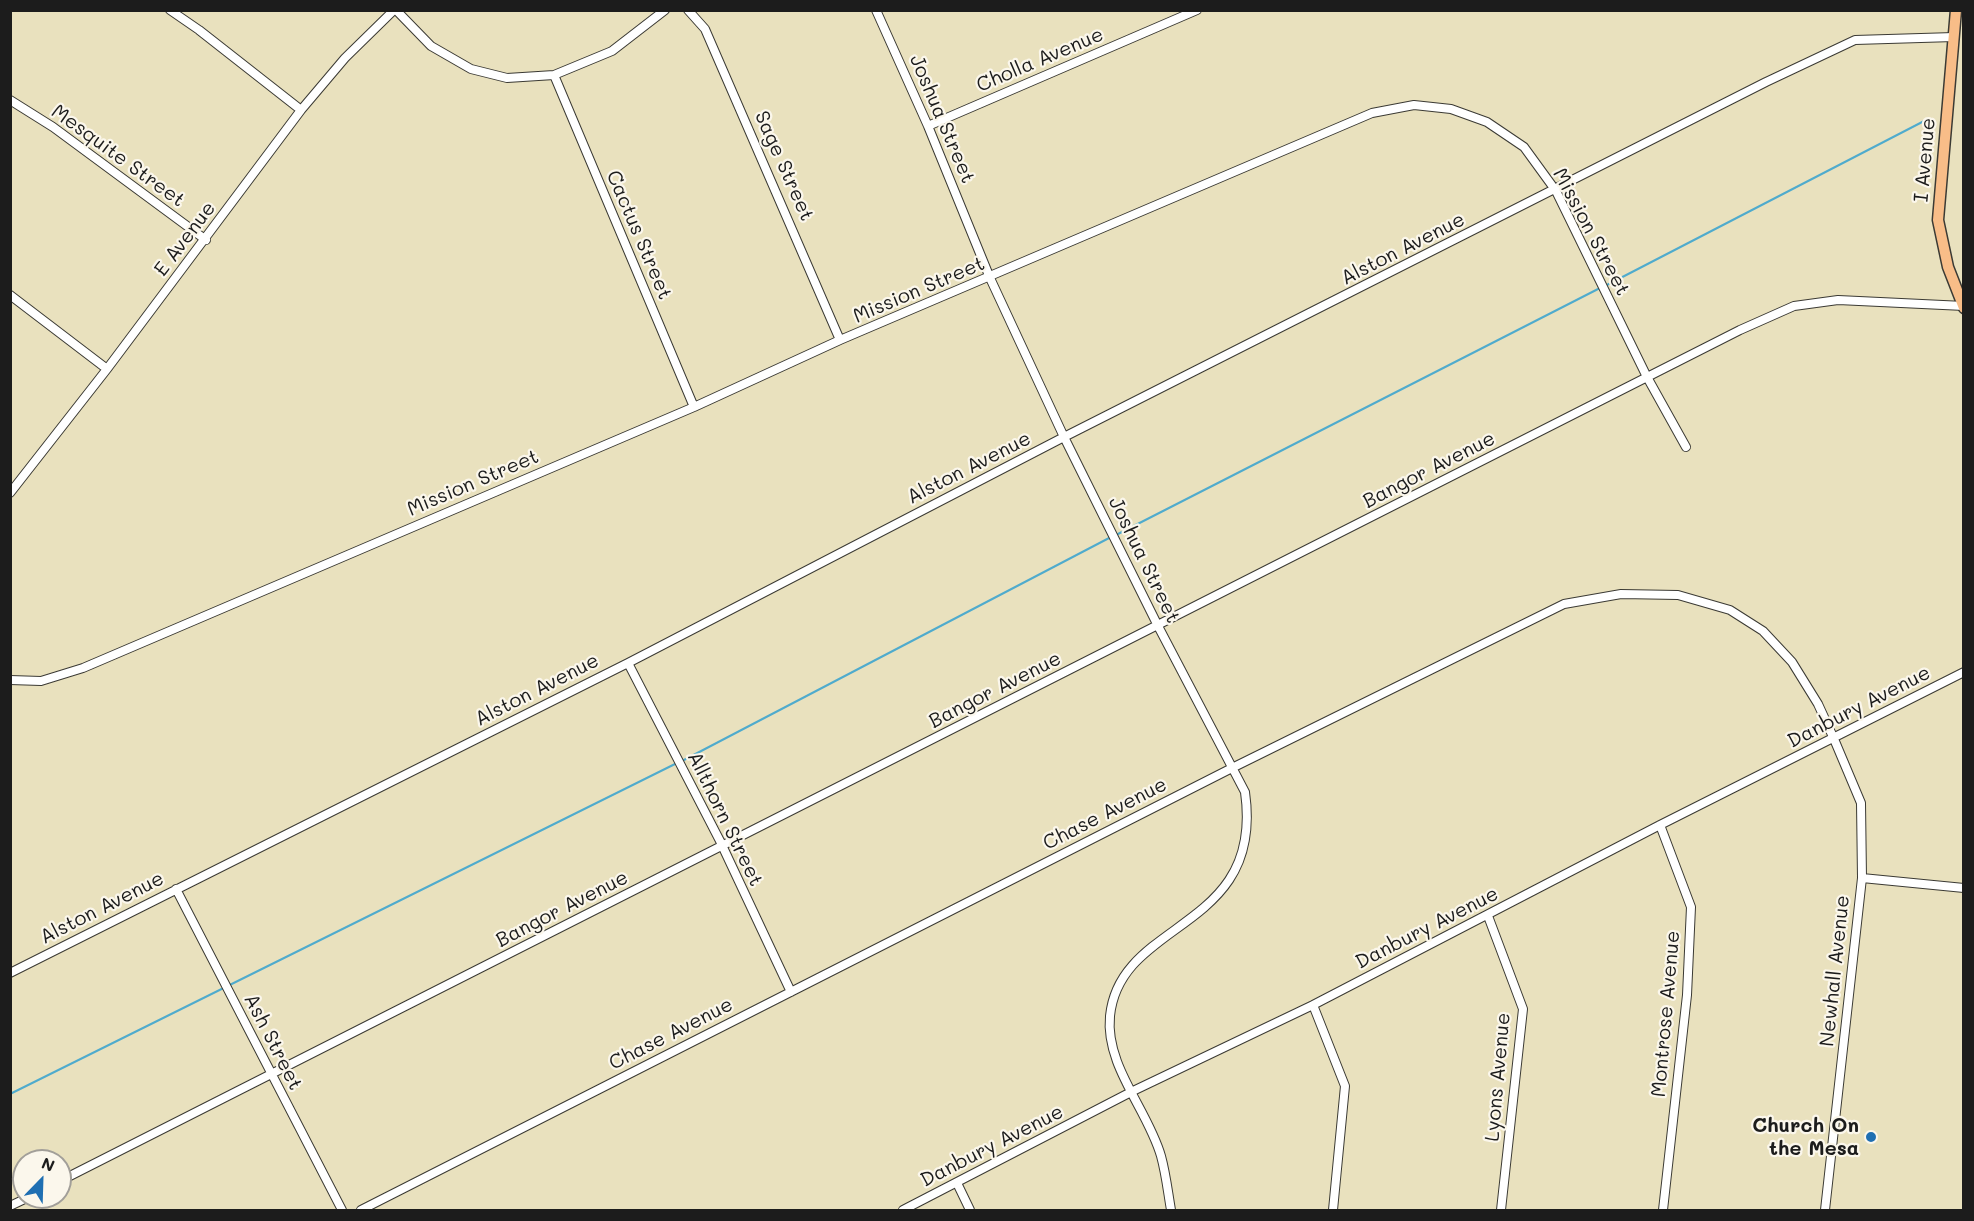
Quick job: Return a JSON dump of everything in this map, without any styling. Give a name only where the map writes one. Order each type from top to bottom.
[{"type":"main road","name":"I Avenue","points":[[1956,10],[1938,220],[1947,267],[1963,306]]},
{"type":"street","points":[[170,10],[301,110]]},
{"type":"street","points":[[395,10],[431,46],[471,69],[507,78],[554,75],[612,51],[665,10]]},
{"type":"street","name":"E Avenue","points":[[10,493],[206,240],[301,110],[345,58],[395,10]]},
{"type":"street","name":"Sage Street","points":[[688,10],[705,29],[840,340]]},
{"type":"street","name":"Joshua Street","points":[[876,10],[928,126],[990,278],[1064,437],[1158,626],[1234,767],[1245,792],[1249,818],[1247,840],[1239,862],[1206,908],[1137,959],[1114,995],[1109,1033],[1119,1065],[1133,1091],[1161,1156],[1171,1210]]},
{"type":"street","name":"Cholla Avenue","points":[[928,126],[1197,10]]},
{"type":"street","name":"Alston Avenue","points":[[10,973],[628,663],[1064,437],[1556,191],[1766,82],[1855,40],[1954,37]]},
{"type":"street","name":"Cactus Street","points":[[554,75],[694,407]]},
{"type":"street","name":"Mesquite Street","points":[[10,100],[53,127],[206,240]]},
{"type":"street","name":"Mission Street","points":[[10,680],[40,681],[82,668],[694,407],[840,340],[990,278],[1372,113],[1414,105],[1451,109],[1487,122],[1524,147],[1556,191],[1647,377],[1686,447]]},
{"type":"street","points":[[10,295],[107,369]]},
{"type":"street","name":"Bangor Avenue","points":[[72,1175],[1647,377],[1794,306],[1838,300],[1963,306]]},
{"type":"street","name":"Chase Avenue","points":[[361,1210],[1234,767],[1564,604],[1621,594],[1678,595],[1730,610],[1763,631],[1792,662],[1818,704],[1834,739]]},
{"type":"street","name":"Allthorn Street","points":[[628,663],[791,992]]},
{"type":"street","name":"Danbury Avenue","points":[[903,1210],[1133,1091],[1313,1005],[1660,825],[1964,672]]},
{"type":"street","name":"Newhall Avenue","points":[[1825,1210],[1862,878],[1861,803],[1834,739]]},
{"type":"street","name":"Montrose Avenue","points":[[1660,825],[1691,907],[1686,995],[1663,1210]]},
{"type":"street","points":[[1862,878],[1964,888]]},
{"type":"street","name":"Ash Street","points":[[176,890],[342,1210]]},
{"type":"street","name":"Lyons Avenue","points":[[1488,915],[1523,1009],[1501,1210]]},
{"type":"street","points":[[1313,1005],[1345,1086],[1333,1210]]},
{"type":"street","points":[[957,1184],[970,1210]]},
{"type":"waterway","points":[[1605,286],[1928,119]]},
{"type":"waterway","points":[[1116,535],[1600,288]]},
{"type":"waterway","points":[[682,761],[1111,537]]},
{"type":"waterway","points":[[10,1094],[677,763]]},
{"type":"place","name":"Church On the Mesa","points":[[1871,1137]]}]
